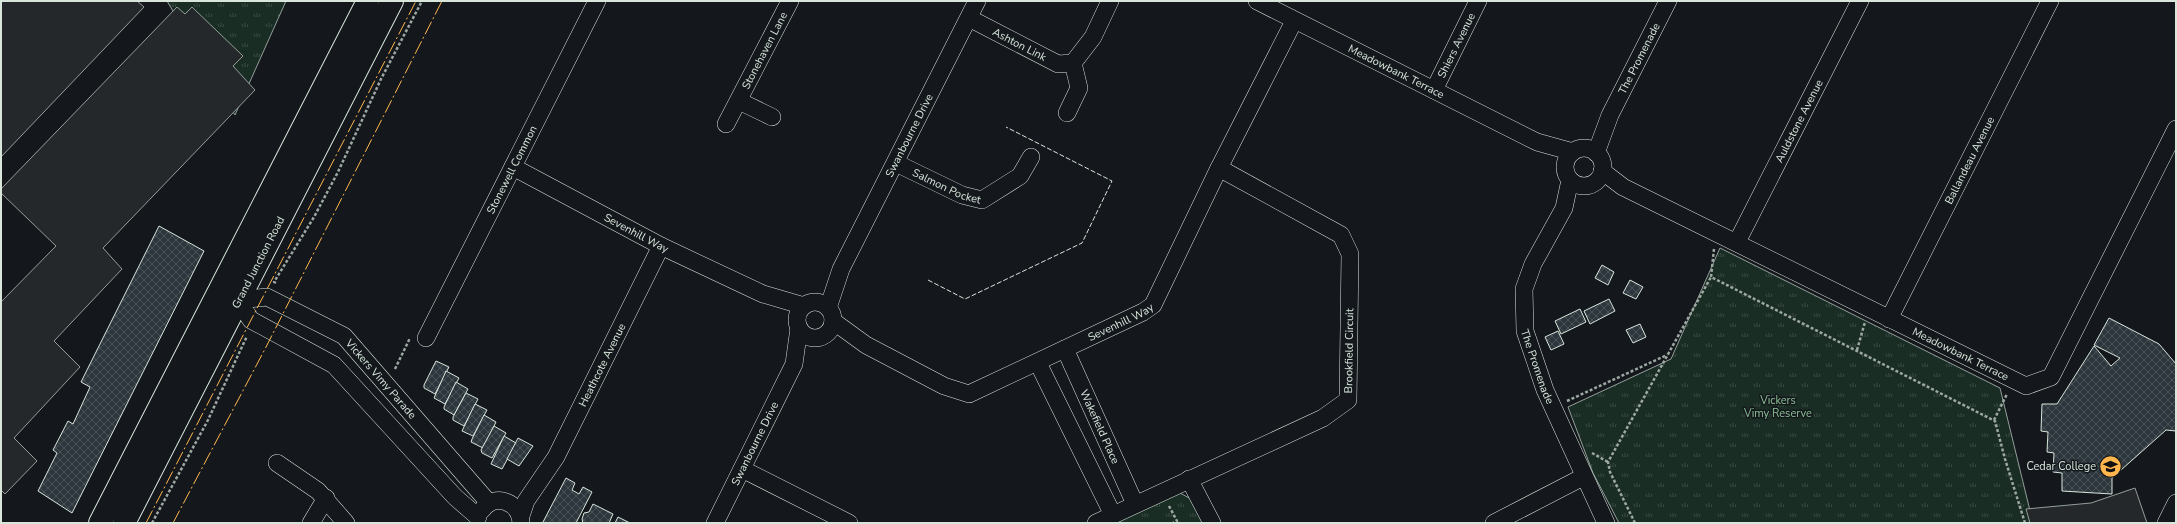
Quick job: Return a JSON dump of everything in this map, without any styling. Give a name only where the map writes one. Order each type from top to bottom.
[{"type":"highway","name":"Grand Junction Road","points":[[100,523],[368,1]]},
{"type":"highway","name":"Grand Junction Road","points":[[124,523],[392,1]]},
{"type":"highway","points":[[219,290],[238,300]]},
{"type":"street","name":"Stonewell Common","points":[[426,338],[597,1]]},
{"type":"street","name":"Stonehaven Lane","points":[[726,124],[790,1]]},
{"type":"street","name":"Swanbourne Drive","points":[[715,523],[815,319],[896,163],[977,1]]},
{"type":"street","points":[[1067,113],[1079,88],[1073,63],[1093,37],[1110,1]]},
{"type":"street","name":"Meadowbank Terrace","points":[[1257,1],[1623,187],[2026,386],[2051,376],[2176,129]]},
{"type":"street","name":"Shiers Avenue","points":[[1434,90],[1478,1]]},
{"type":"street","name":"The Promenade","points":[[1606,523],[1544,390],[1525,331],[1524,289],[1533,264],[1564,208],[1668,1]]},
{"type":"street","name":"Auldstone Avenue","points":[[1737,242],[1860,1]]},
{"type":"street","name":"Ballandeau Avenue","points":[[1888,319],[2050,1]]},
{"type":"street","name":"Ashton Link","points":[[968,18],[1058,64],[1073,63]]},
{"type":"street","name":"Sevenhill Way","points":[[513,167],[661,246],[815,319],[944,386],[970,394],[1143,312],[1153,305],[1219,168],[1294,21]]},
{"type":"street","name":"Stonehaven Lane","points":[[739,101],[772,117]]},
{"type":"street","name":"Salmon Pocket","points":[[896,163],[962,196],[982,200],[1020,176],[1031,157]]},
{"type":"street","name":"Brookfield Circuit","points":[[1096,523],[1323,418],[1348,400],[1350,254],[1341,235],[1219,168]]},
{"type":"street","name":"Heathcote Avenue","points":[[521,520],[526,501],[538,481],[556,457],[661,246]]},
{"type":"street","name":"Vickers Vimy Parade","points":[[238,300],[267,297],[344,336],[496,501],[514,506],[521,520]]},
{"type":"street","points":[[238,300],[251,320],[334,365],[478,520],[484,506],[496,501]]},
{"type":"street","name":"Wakefield Place","points":[[1065,349],[1135,504]]},
{"type":"street","points":[[1038,363],[1113,515]]},
{"type":"street","points":[[277,463],[326,498],[346,523]]},
{"type":"street","points":[[742,469],[849,523]]},
{"type":"street","points":[[1494,523],[1584,477]]},
{"type":"street","points":[[1189,479],[1212,523]]},
{"type":"street","name":"Heathcote Avenue","points":[[496,501],[518,495],[538,481]]},
{"type":"street","points":[[311,523],[326,498]]},
{"type":"street","points":[[2166,523],[2176,503]]},
{"type":"path","points":[[280,285],[274,282],[314,217],[338,172],[381,79],[422,1]]},
{"type":"path","points":[[1635,523],[1610,472],[1608,462],[1710,277],[1715,245]]},
{"type":"path","points":[[1710,277],[1994,420]]},
{"type":"path","points":[[1857,350],[1867,316]]},
{"type":"path","points":[[152,523],[208,420],[250,332]]},
{"type":"path","points":[[389,363],[395,370],[412,335],[426,338]]},
{"type":"path","points":[[1567,401],[1667,355]]},
{"type":"path","points":[[2009,390],[1994,420],[2025,523]]},
{"type":"path","points":[[1592,454],[1608,462]]},
{"type":"green space","points":[[167,1],[286,1],[235,115]]},
{"type":"green space","name":"Vickers Vimy Reserve","points":[[1720,248],[2000,388],[2033,523],[1619,523],[1593,473],[1568,407],[1671,359]]},
{"type":"green space","points":[[1180,493],[1191,499],[1204,523],[1113,523]]},
{"type":"shaded area","points":[[1,1],[137,1],[144,7],[1,157]]},
{"type":"shaded area","points":[[177,7],[185,14],[192,7],[243,56],[233,66],[255,90],[103,248],[122,269],[54,341],[80,367],[14,438],[37,461],[5,494],[1,490],[1,302],[56,246],[1,193],[1,189]]},
{"type":"shaded area","points":[[2135,488],[2147,523],[2030,523],[2026,509],[2091,503]]},
{"type":"building","points":[[159,226],[204,251],[72,513],[38,491],[57,453],[53,450],[68,421],[73,424],[90,387],[81,382]]},
{"type":"building","points":[[1602,265],[1614,272],[1608,285],[1595,278]]},
{"type":"building","points":[[1630,280],[1643,287],[1636,299],[1623,293]]},
{"type":"building","points":[[1609,299],[1615,311],[1590,324],[1584,311]]},
{"type":"building","points":[[1580,309],[1586,322],[1561,334],[1555,321]]},
{"type":"building","name":"Cedar College","points":[[2109,318],[2159,344],[2176,364],[2176,431],[2166,430],[2112,478],[2112,494],[2062,491],[2062,473],[2053,472],[2054,453],[2047,452],[2048,432],[2041,431],[2042,404],[2057,404],[2094,346],[2111,366],[2120,358],[2094,345]]},
{"type":"building","points":[[1640,324],[1646,337],[1633,343],[1626,330]]},
{"type":"building","points":[[1558,331],[1564,344],[1551,350],[1545,337]]},
{"type":"building","points":[[436,361],[449,367],[435,394],[424,388],[424,385]]},
{"type":"building","points":[[446,371],[459,378],[445,404],[434,398]]},
{"type":"building","points":[[456,382],[468,389],[454,415],[444,409],[444,407]]},
{"type":"building","points":[[466,393],[478,399],[464,426],[453,420],[453,417]]},
{"type":"building","points":[[475,404],[487,410],[473,436],[462,431]]},
{"type":"building","points":[[484,415],[496,422],[483,448],[471,442]]},
{"type":"building","points":[[494,426],[506,433],[492,458],[482,453],[481,450]]},
{"type":"building","points":[[504,436],[516,443],[502,469],[491,464]]},
{"type":"building","points":[[518,438],[533,446],[519,466],[507,459]]},
{"type":"building","points":[[566,478],[575,483],[572,490],[579,494],[583,487],[592,492],[576,523],[544,523],[543,522]]},
{"type":"building","points":[[593,504],[613,514],[609,523],[583,523],[582,519],[584,513],[589,512]]},
{"type":"building","points":[[618,517],[630,523],[615,523]]},
{"type":"fence","points":[[928,280],[965,299],[1082,243],[1112,181],[1006,127]]},
{"type":"power","points":[[146,523],[416,1]]},
{"type":"power","points":[[173,523],[265,349],[442,1]]},
{"type":"place","name":"Cedar College","points":[[2111,466]]}]
